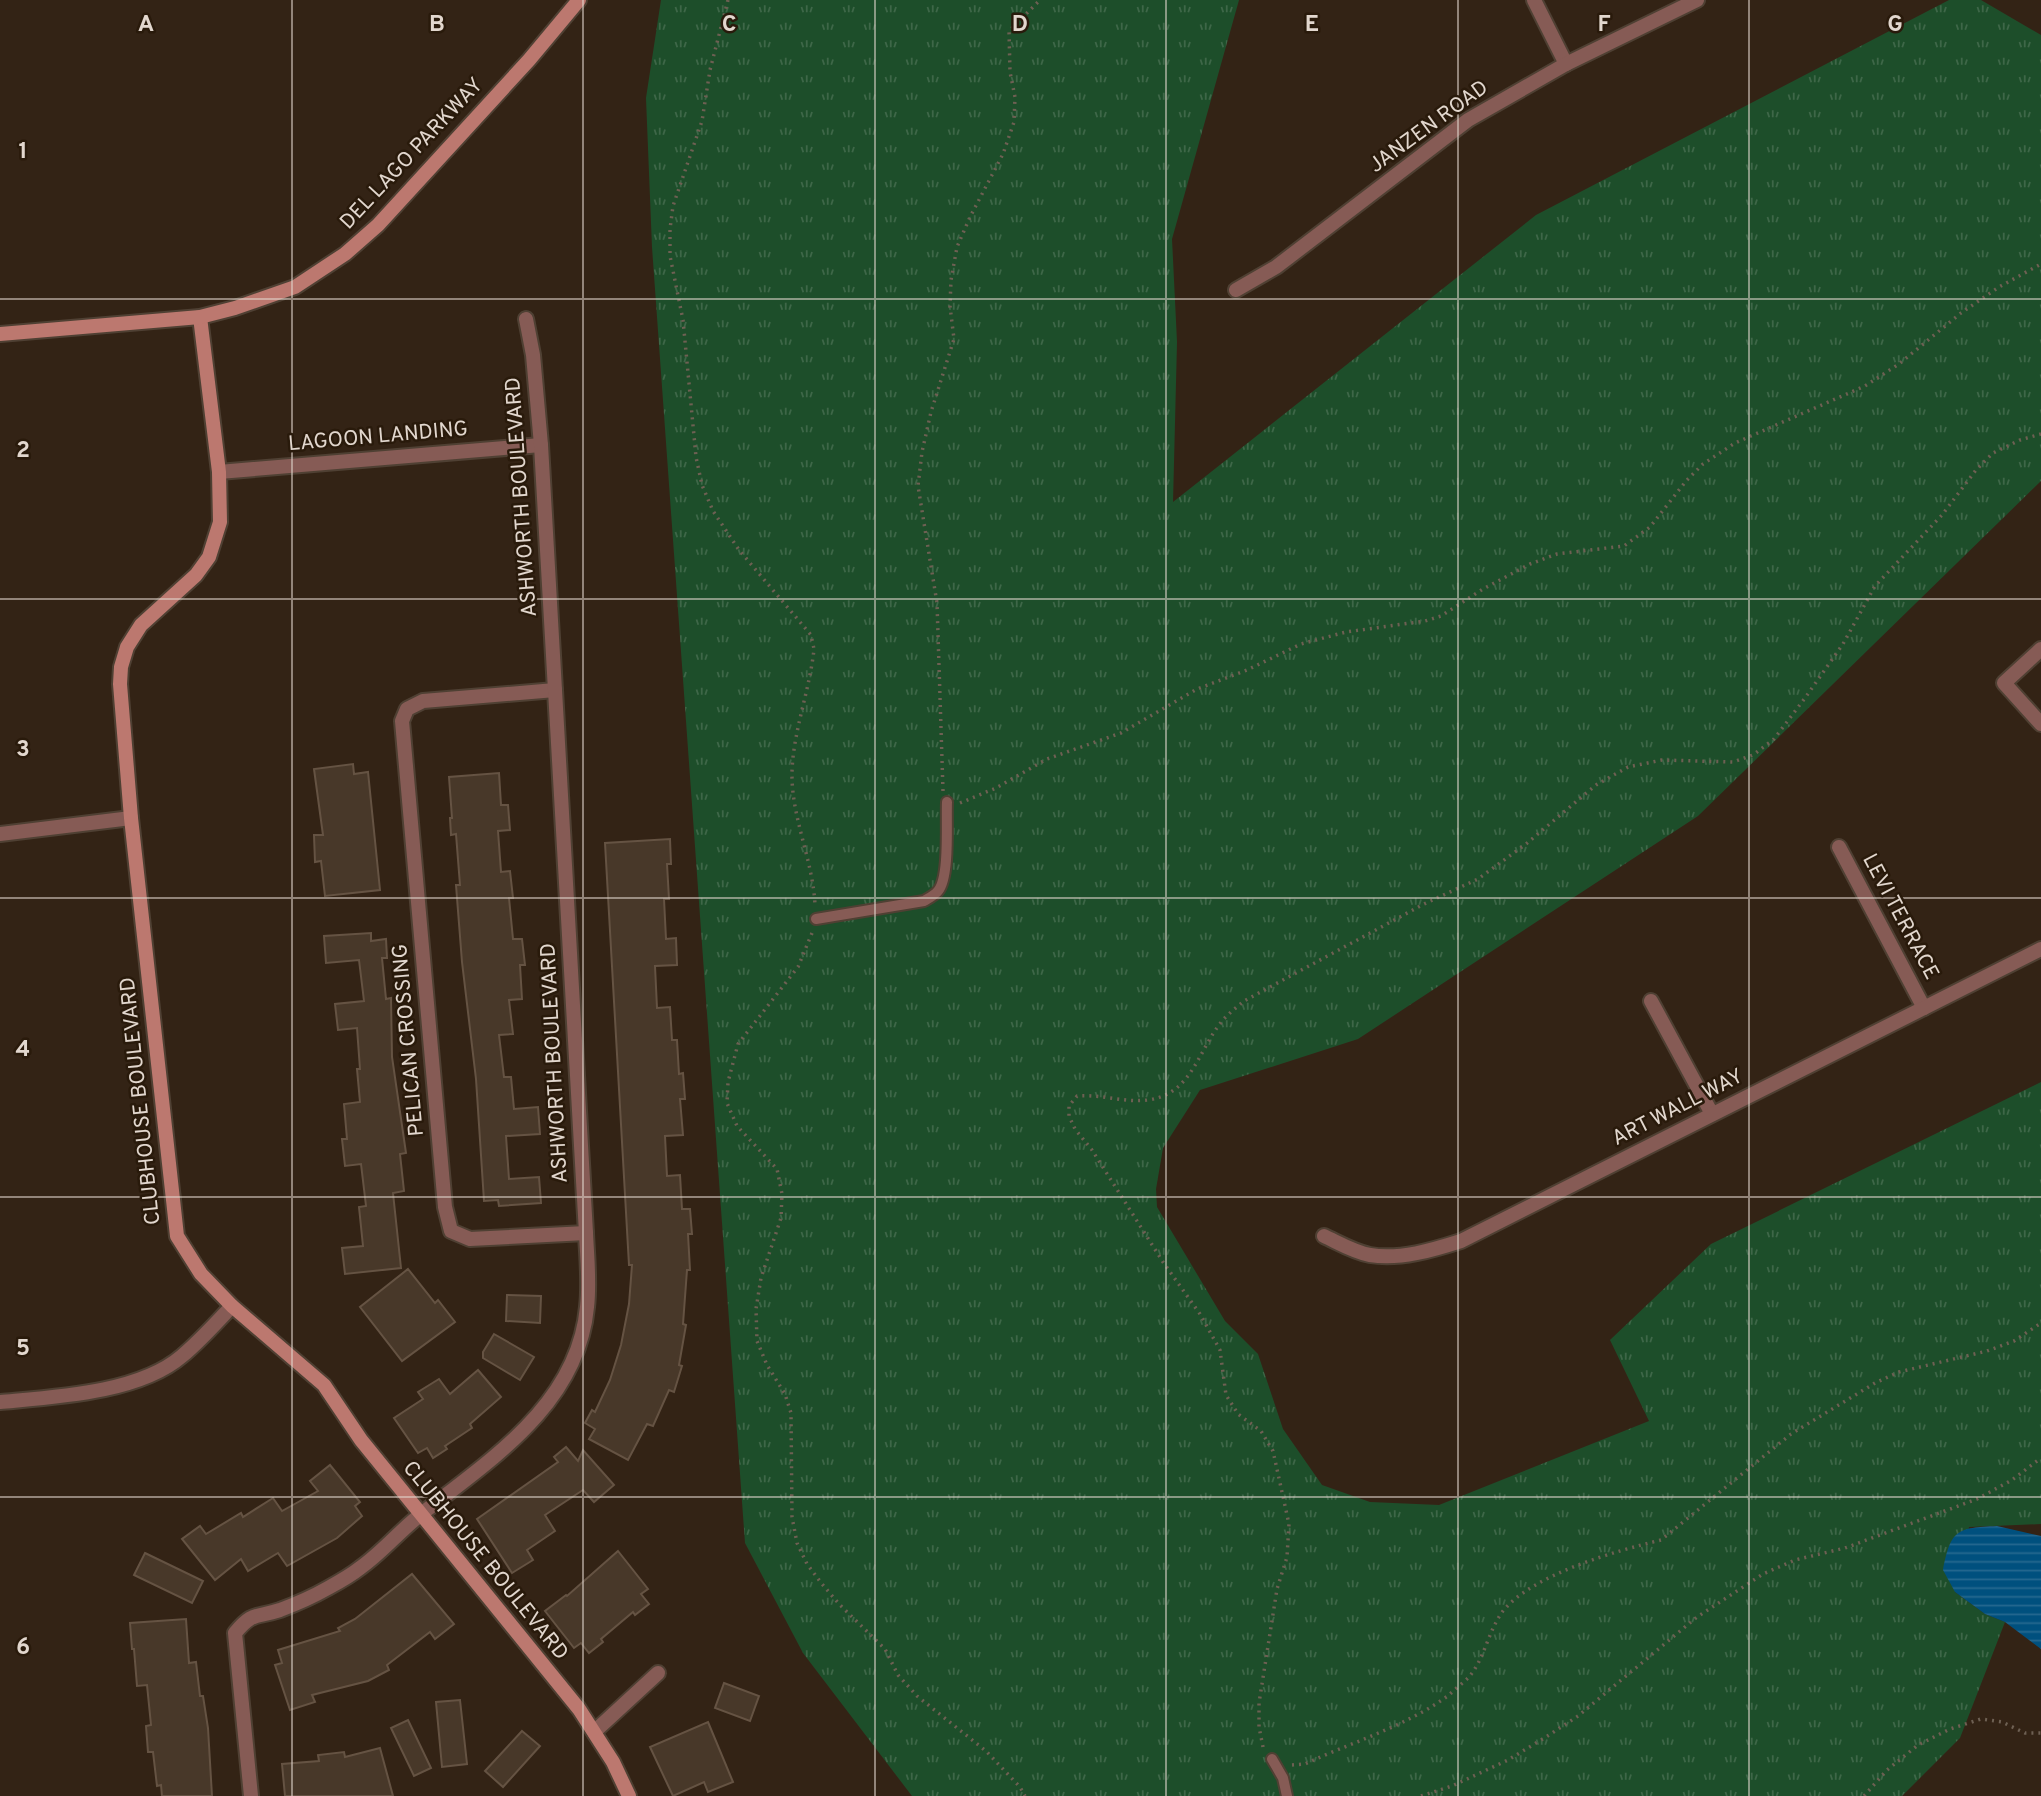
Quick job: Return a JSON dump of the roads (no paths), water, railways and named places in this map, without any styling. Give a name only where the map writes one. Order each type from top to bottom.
[{"type":"street","name":"DEL LAGO PARKWAY","points":[[0,334],[200,317],[295,287],[345,254],[378,225],[529,60],[579,0]]},
{"type":"street","points":[[1534,0],[1566,64]]},
{"type":"street","name":"JANZEN ROAD","points":[[1236,290],[1276,267],[1468,120],[1566,64],[1697,0]]},
{"type":"street","name":"CLUBHOUSE BOULEVARD","points":[[200,317],[219,472],[220,522],[209,557],[197,575],[141,625],[127,648],[121,667],[120,684],[131,818],[177,1236],[201,1274],[232,1306],[324,1385],[361,1440],[420,1515],[579,1709],[613,1762],[629,1796]]},
{"type":"street","name":"ASHWORTH BOULEVARD","points":[[251,1796],[235,1633],[246,1620],[256,1614],[278,1611],[325,1590],[360,1568],[420,1515],[521,1434],[555,1395],[579,1346],[587,1310],[589,1286],[541,444],[533,355],[526,319]]},
{"type":"street","name":"LAGOON LANDING","points":[[219,472],[541,444]]},
{"type":"street","points":[[2041,649],[2004,683],[2041,724]]},
{"type":"street","name":"PELICAN CROSSING","points":[[555,690],[423,701],[407,709],[402,721],[445,1207],[451,1231],[470,1238],[586,1233]]},
{"type":"street","points":[[0,834],[131,818]]},
{"type":"street","name":"LEVI TERRACE","points":[[1839,846],[1924,1008]]},
{"type":"street","name":"ART WALL WAY","points":[[1325,1236],[1372,1255],[1398,1255],[1432,1250],[1461,1241],[2041,949]]},
{"type":"street","points":[[1651,1001],[1712,1114]]},
{"type":"street","points":[[0,1402],[57,1397],[137,1382],[181,1358],[232,1306]]},
{"type":"street","points":[[594,1732],[658,1673]]},
{"type":"lane","points":[[816,919],[924,901],[937,892],[943,884],[945,869],[947,802]]},
{"type":"lane","points":[[1272,1759],[1283,1778],[1287,1796]]},
{"type":"water","points":[[1997,1526],[2041,1536],[2041,1649],[2005,1622],[1985,1614],[1955,1592],[1943,1570],[1949,1546],[1958,1533],[1973,1528]]}]
